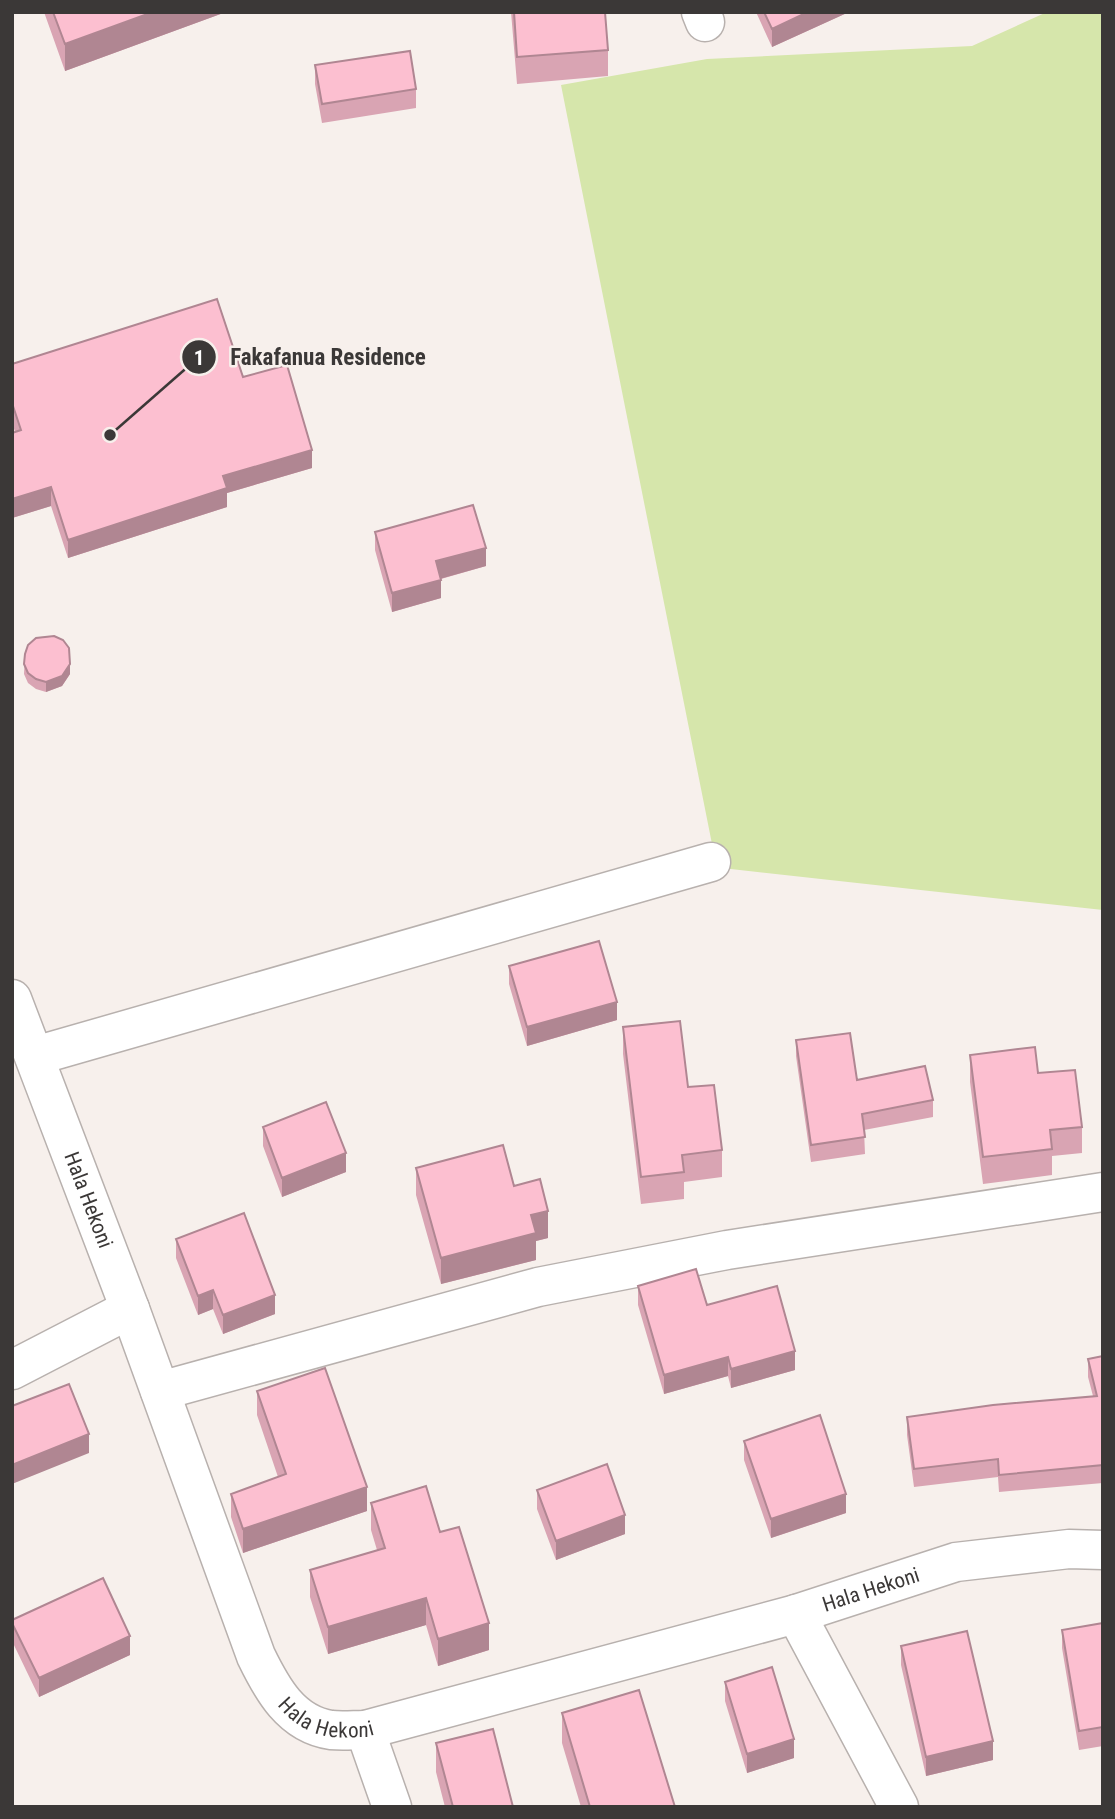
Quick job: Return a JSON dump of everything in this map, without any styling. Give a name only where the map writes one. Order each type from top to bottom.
[{"type":"street","points":[[35,1056],[711,862]]},
{"type":"street","name":"Hala Hekoni","points":[[12,999],[130,1309],[252,1643],[271,1689],[297,1718],[330,1730],[365,1730],[796,1614],[956,1562],[1069,1549],[1103,1550]]},
{"type":"street","points":[[160,1391],[538,1287],[727,1250],[1103,1192]]},
{"type":"street","points":[[12,1370],[130,1309]]},
{"type":"street","points":[[796,1614],[899,1807]]},
{"type":"street","points":[[365,1730],[391,1807]]},
{"type":"green space","points":[[1047,12],[1103,12],[1103,910],[722,868],[713,849],[561,85],[707,59],[972,46]]},
{"type":"building","points":[[53,12],[153,12],[65,44]]},
{"type":"building","points":[[514,12],[605,12],[608,50],[517,57]]},
{"type":"building","points":[[764,12],[808,12],[772,29]]},
{"type":"building","points":[[410,51],[416,89],[322,104],[315,65]]},
{"type":"building","points":[[217,299],[243,377],[287,365],[312,450],[223,476],[227,488],[68,540],[51,487],[12,499],[12,433],[21,430],[12,403],[12,364]]},
{"type":"building","points":[[473,505],[486,548],[436,561],[441,580],[392,593],[375,532]]},
{"type":"building","points":[[54,636],[63,640],[69,648],[70,664],[62,676],[46,682],[28,673],[24,664],[25,654],[28,645],[36,638]]},
{"type":"building","points":[[599,941],[617,1002],[527,1027],[509,966]]},
{"type":"building","points":[[680,1021],[688,1087],[714,1085],[722,1150],[682,1155],[684,1172],[641,1177],[623,1027]]},
{"type":"building","points":[[850,1033],[857,1080],[925,1066],[933,1100],[862,1114],[865,1137],[811,1145],[796,1040]]},
{"type":"building","points":[[1035,1047],[1038,1073],[1075,1070],[1082,1127],[1050,1130],[1052,1149],[983,1157],[970,1055]]},
{"type":"building","points":[[326,1102],[346,1153],[282,1178],[263,1127]]},
{"type":"building","points":[[503,1145],[514,1186],[540,1179],[548,1211],[531,1215],[536,1233],[441,1258],[416,1168]]},
{"type":"building","points":[[244,1213],[275,1295],[223,1315],[213,1290],[198,1296],[176,1239]]},
{"type":"building","points":[[696,1269],[707,1305],[777,1286],[795,1351],[731,1369],[728,1357],[664,1375],[638,1286]]},
{"type":"building","points":[[1103,1356],[1103,1465],[999,1475],[998,1459],[914,1469],[907,1417],[993,1405],[1097,1396],[1088,1359]]},
{"type":"building","points":[[325,1368],[367,1487],[243,1529],[231,1494],[286,1474],[257,1391]]},
{"type":"building","points":[[69,1384],[89,1434],[12,1465],[12,1406]]},
{"type":"building","points":[[820,1415],[846,1494],[771,1519],[744,1441]]},
{"type":"building","points":[[607,1464],[625,1515],[556,1541],[537,1490]]},
{"type":"building","points":[[426,1486],[440,1532],[459,1527],[489,1623],[438,1639],[426,1598],[328,1627],[310,1570],[385,1548],[371,1503]]},
{"type":"building","points":[[103,1578],[130,1636],[39,1678],[12,1620]]},
{"type":"building","points":[[1103,1623],[1103,1727],[1079,1731],[1062,1630]]},
{"type":"building","points":[[967,1631],[993,1741],[926,1757],[901,1646]]},
{"type":"building","points":[[772,1667],[794,1739],[747,1754],[725,1682]]},
{"type":"building","points":[[639,1690],[675,1807],[590,1807],[562,1713]]},
{"type":"building","points":[[493,1729],[513,1807],[453,1807],[436,1743]]},
{"type":"place","name":"Fakafanua Residence","points":[[110,435]]}]
